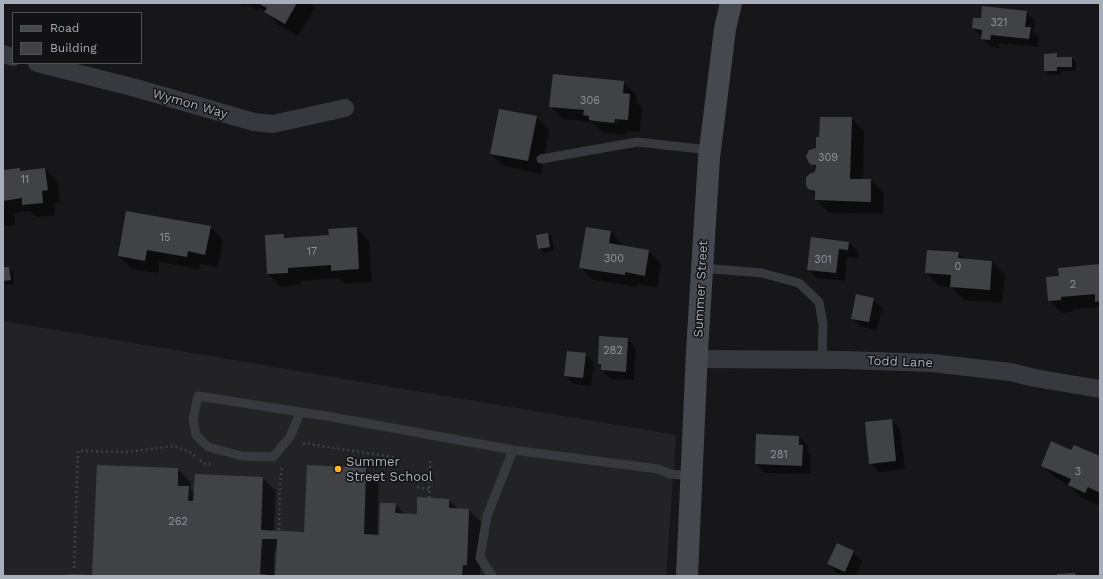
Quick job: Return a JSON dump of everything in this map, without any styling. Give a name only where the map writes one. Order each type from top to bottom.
[{"type":"main road","name":"Summer Street","points":[[688,576],[697,359],[710,150],[725,29],[731,3]]},
{"type":"street","name":"Wymon Way","points":[[41,64],[132,87],[254,122],[273,124],[345,108]]},
{"type":"street","name":"Todd Lane","points":[[697,359],[932,363],[1010,372],[1035,378],[1100,389]]},
{"type":"lane","points":[[541,159],[637,142],[710,150]]},
{"type":"lane","points":[[702,268],[762,273],[799,283],[819,302],[822,324],[822,360]]},
{"type":"lane","points":[[300,413],[290,437],[274,457],[242,456],[208,447],[196,435],[193,419],[198,396],[300,413],[513,450],[658,469],[670,474],[692,476]]},
{"type":"lane","points":[[492,576],[480,558],[486,516],[513,450]]},
{"type":"path","points":[[299,446],[306,442],[327,447],[392,457]]},
{"type":"path","points":[[74,568],[78,451],[128,452],[173,446],[188,451],[205,464],[212,464]]},
{"type":"path","points":[[429,498],[430,460]]},
{"type":"path","points":[[278,464],[283,463],[280,485],[279,530]]},
{"type":"path","points":[[417,487],[429,489]]},
{"type":"shaded area","name":"Summer Street School","points":[[3,321],[676,435],[666,576],[3,576]]},
{"type":"building","points":[[258,3],[297,3],[285,24],[264,12],[267,8]]},
{"type":"building","points":[[982,6],[1027,11],[1025,27],[1031,27],[1029,39],[991,35],[990,40],[981,39],[982,30],[972,28],[973,18],[981,18]]},
{"type":"building","points":[[1057,53],[1057,57],[1072,57],[1072,67],[1057,67],[1057,71],[1044,71],[1044,54]]},
{"type":"building","points":[[553,74],[624,81],[623,93],[630,94],[628,120],[615,119],[614,123],[589,120],[589,116],[583,115],[584,110],[549,107]]},
{"type":"building","points":[[499,109],[537,116],[528,161],[490,154]]},
{"type":"building","points":[[820,117],[852,117],[850,179],[871,179],[871,202],[815,200],[815,191],[808,189],[806,185],[806,177],[815,172],[816,165],[809,163],[806,156],[809,150],[816,148],[816,137],[819,137]]},
{"type":"building","points":[[20,168],[20,171],[45,168],[48,190],[42,191],[43,203],[22,205],[22,198],[3,201],[3,170]]},
{"type":"building","points":[[126,211],[211,226],[205,255],[188,251],[187,257],[147,250],[145,261],[118,256]]},
{"type":"building","points":[[357,227],[359,269],[331,271],[331,265],[288,268],[288,273],[267,274],[265,235],[284,234],[284,238],[329,235],[328,229]]},
{"type":"building","points":[[586,227],[611,231],[609,243],[649,250],[645,276],[625,272],[625,275],[579,268]]},
{"type":"building","points":[[548,233],[550,247],[538,249],[536,235]]},
{"type":"building","points":[[811,237],[849,242],[848,250],[839,249],[836,273],[807,270]]},
{"type":"building","points":[[927,250],[959,252],[958,258],[992,261],[990,290],[950,287],[951,275],[925,273]]},
{"type":"building","points":[[1100,264],[1100,301],[1095,302],[1095,294],[1061,297],[1061,300],[1048,301],[1046,277],[1059,276],[1058,268]]},
{"type":"building","points":[[3,267],[9,267],[11,280],[3,281]]},
{"type":"building","points":[[856,294],[874,298],[869,322],[851,319]]},
{"type":"building","points":[[599,336],[628,338],[626,372],[601,370],[601,364],[598,364]]},
{"type":"building","points":[[567,351],[586,353],[583,378],[564,376]]},
{"type":"building","points":[[892,419],[896,461],[869,464],[865,422]]},
{"type":"building","points":[[756,434],[799,436],[799,445],[803,445],[802,466],[755,464]]},
{"type":"building","points":[[1051,441],[1071,450],[1074,445],[1100,456],[1100,493],[1088,487],[1085,493],[1068,485],[1071,479],[1041,466]]},
{"type":"building","points":[[97,465],[178,468],[178,486],[189,486],[188,501],[193,501],[195,474],[263,477],[261,530],[304,532],[307,465],[366,468],[364,534],[379,535],[380,503],[396,503],[395,513],[417,514],[417,497],[449,499],[449,508],[469,509],[467,565],[463,565],[462,576],[275,576],[277,539],[262,539],[260,574],[268,576],[68,576],[68,574],[92,575]]},
{"type":"building","points":[[837,543],[854,551],[845,572],[827,564]]},
{"type":"building","points":[[1075,573],[1076,576],[1057,576],[1057,574]]},
{"type":"place","name":"Summer Street School","points":[[338,469]]}]
